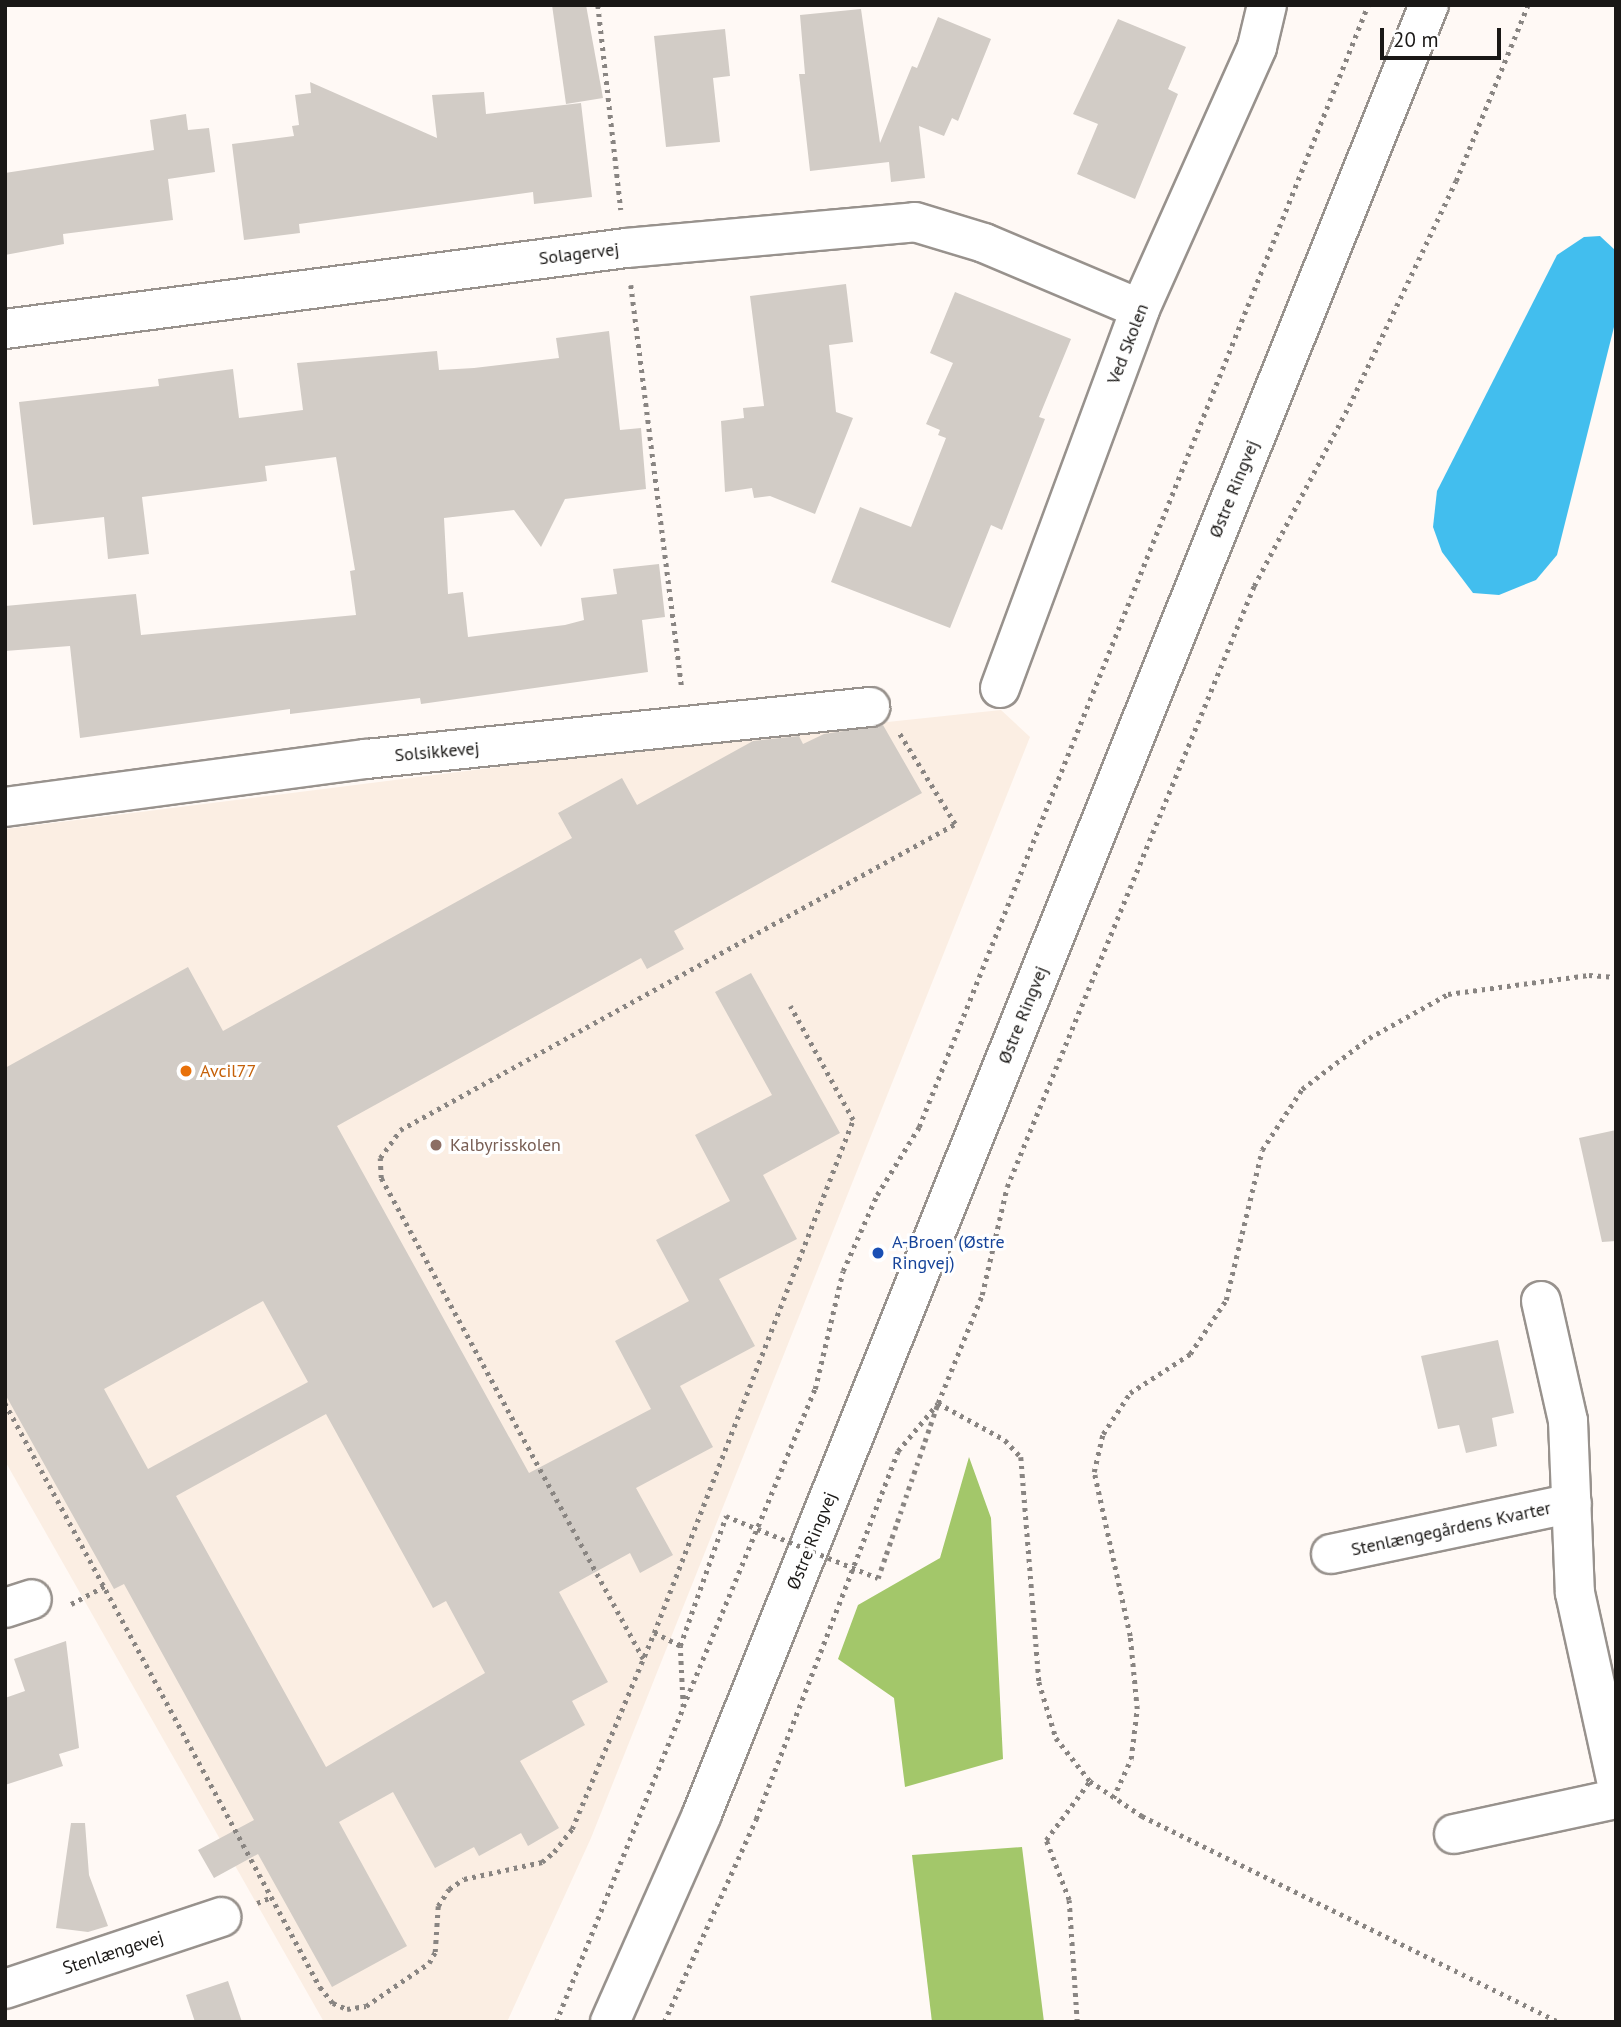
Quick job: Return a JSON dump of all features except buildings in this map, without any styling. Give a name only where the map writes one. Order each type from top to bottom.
[{"type":"street","name":"Ved Skolen","points":[[1000,688],[1140,309],[1257,47],[1267,5]]},
{"type":"street","name":"Østre Ringvej","points":[[610,2022],[702,1814],[1429,5]]},
{"type":"street","name":"Solagervej","points":[[5,329],[626,247],[915,222],[984,243],[1140,309]]},
{"type":"street","name":"Solsikkevej","points":[[5,807],[366,759],[688,728],[870,707]]},
{"type":"street","name":"Stenlængegårdens Kvarter","points":[[1541,1301],[1568,1421],[1575,1593],[1616,1779]]},
{"type":"street","name":"Stenlængegårdens Kvarter","points":[[1331,1554],[1572,1503]]},
{"type":"street","points":[[1454,1834],[1616,1799]]},
{"type":"street","name":"Stenlængevej","points":[[5,1989],[222,1917]]},
{"type":"path","points":[[598,5],[626,247],[688,728]]},
{"type":"path","points":[[556,2022],[815,1389],[842,1271],[877,1195],[919,1128],[1368,5]]},
{"type":"path","points":[[683,1707],[680,1646],[726,1516],[878,1578],[937,1403],[982,1295],[1007,1187],[1254,586],[1349,406],[1450,194],[1528,5]]},
{"type":"path","points":[[643,1659],[381,1178],[380,1158],[400,1130],[955,824],[889,717],[870,707]]},
{"type":"path","points":[[1113,1798],[1131,1759],[1137,1709],[1130,1636],[1094,1472],[1103,1434],[1130,1393],[1189,1353],[1226,1300],[1262,1150],[1303,1089],[1369,1038],[1448,993],[1589,975],[1616,977]]},
{"type":"path","points":[[5,1403],[320,1987],[333,2003],[346,2009],[366,2006],[429,1963],[435,1952],[438,1906],[449,1889],[464,1880],[541,1862],[554,1852],[572,1829],[654,1633],[853,1120],[790,1006]]},
{"type":"path","points":[[937,1403],[1004,1440],[1021,1457],[1039,1682],[1056,1738],[1090,1782],[1113,1798],[1559,2022]]},
{"type":"path","points":[[664,2022],[756,1819],[898,1451],[937,1403]]},
{"type":"path","points":[[654,1633],[680,1646]]},
{"type":"path","points":[[1077,2022],[1069,1900],[1046,1840],[1090,1782]]},
{"type":"shaded area","name":"Kalbyrisskolen","points":[[1001,710],[1030,737],[591,1838],[507,2022],[324,2022],[5,1461],[5,829],[698,742]]},
{"type":"green space","points":[[969,1457],[991,1518],[1003,1759],[905,1787],[894,1698],[838,1659],[858,1605],[940,1558]]},
{"type":"green space","points":[[1022,1847],[1044,2022],[932,2022],[912,1855]]},
{"type":"water","points":[[1600,236],[1616,251],[1616,319],[1557,555],[1536,580],[1499,595],[1473,593],[1442,552],[1433,527],[1437,491],[1557,255],[1584,237]]},
{"type":"place","name":"Avcil77","points":[[186,1071]]},
{"type":"place","name":"Kalbyrisskolen","points":[[436,1145]]},
{"type":"place","name":"A-Broen (Østre Ringvej)","points":[[878,1253]]}]
